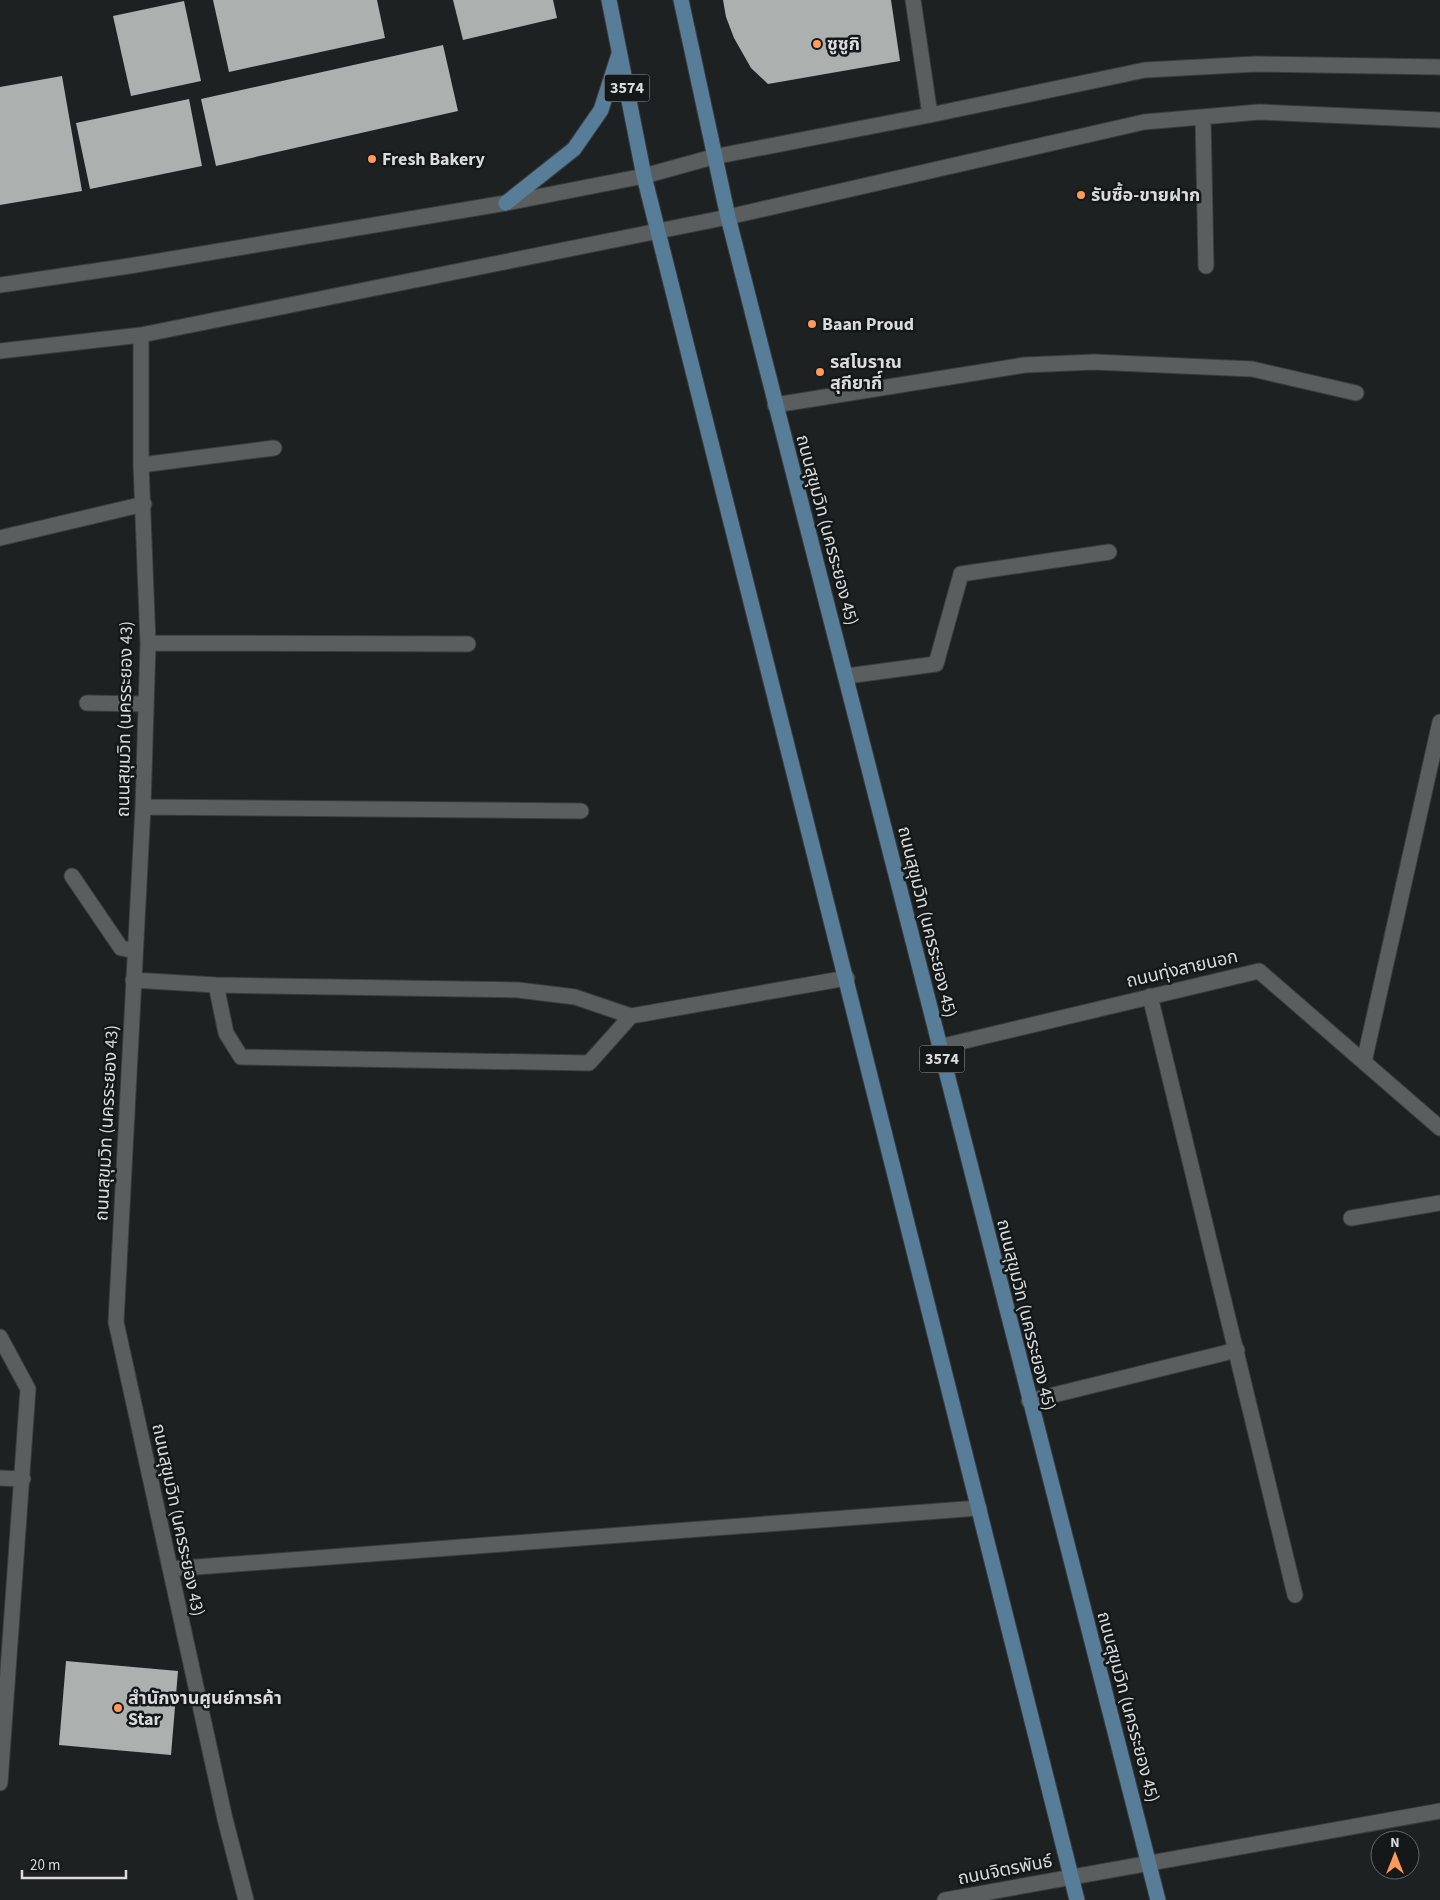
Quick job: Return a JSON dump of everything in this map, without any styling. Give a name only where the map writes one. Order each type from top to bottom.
[{"type":"main road","name":"3574","points":[[609,0],[644,176],[847,978],[1077,1900]]},
{"type":"main road","name":"3574","points":[[681,0],[714,156]]},
{"type":"main road","points":[[506,203],[574,149],[601,110],[620,53]]},
{"type":"main road","name":"ถนนสุขุมวิท (นครระยอง 45)","points":[[714,156],[775,405],[847,676],[939,1047],[1029,1401],[1150,1862],[1158,1900]]},
{"type":"street","points":[[913,0],[930,115]]},
{"type":"street","points":[[0,285],[129,266],[506,203],[644,176],[714,156],[930,115],[1145,70],[1256,64],[1440,67]]},
{"type":"street","points":[[0,351],[141,335],[658,232],[1144,122],[1259,112],[1440,120]]},
{"type":"street","points":[[1203,117],[1206,266]]},
{"type":"street","name":"ถนนสุขุมวิท (นครระยอง 43)","points":[[141,335],[141,465],[148,643],[143,808],[116,1322],[225,1819],[246,1900]]},
{"type":"street","points":[[775,405],[1025,365],[1094,362],[1252,369],[1356,393]]},
{"type":"street","points":[[141,465],[274,448]]},
{"type":"street","points":[[0,538],[144,504]]},
{"type":"street","points":[[847,676],[936,664],[961,574],[1109,552]]},
{"type":"street","points":[[148,643],[468,644]]},
{"type":"street","points":[[87,703],[146,704]]},
{"type":"street","points":[[1364,1062],[1440,722]]},
{"type":"street","points":[[143,808],[581,812]]},
{"type":"street","points":[[72,876],[121,948],[135,951]]},
{"type":"street","name":"ถนนทุ่งสายนอก","points":[[939,1047],[1259,971],[1440,1128]]},
{"type":"street","points":[[133,980],[216,985],[518,990],[575,997],[631,1016],[847,978]]},
{"type":"street","points":[[216,985],[226,1033],[241,1057],[589,1063],[631,1016]]},
{"type":"street","points":[[1150,996],[1238,1350],[1295,1595]]},
{"type":"street","points":[[1351,1218],[1440,1203]]},
{"type":"street","points":[[0,1337],[7,1365],[28,1389],[23,1479],[6,1604],[0,1775]]},
{"type":"street","points":[[1029,1401],[1238,1350]]},
{"type":"street","points":[[0,1478],[23,1479]]},
{"type":"street","points":[[170,1569],[979,1508]]},
{"type":"street","name":"ถนนจิตรพันธ์","points":[[945,1900],[1440,1811]]},
{"type":"building","points":[[213,0],[377,0],[385,38],[229,72]]},
{"type":"building","points":[[453,0],[553,0],[557,18],[463,40]]},
{"type":"building","name":"ซูซูกิ","points":[[723,0],[891,0],[900,61],[768,84],[751,68],[734,38],[726,17]]},
{"type":"building","points":[[184,1],[201,81],[131,96],[113,16]]},
{"type":"building","points":[[443,45],[458,111],[216,166],[201,99]]},
{"type":"building","points":[[62,76],[82,191],[0,205],[0,87]]},
{"type":"building","points":[[189,99],[202,166],[90,189],[76,123]]},
{"type":"building","name":"สำนักงานศูนย์การค้า Star","points":[[66,1661],[178,1671],[171,1755],[59,1745]]},
{"type":"place","name":"ซูซูกิ","points":[[817,44]]},
{"type":"place","name":"Fresh Bakery","points":[[372,159]]},
{"type":"place","name":"รับซื้อ-ขายฝาก","points":[[1081,195]]},
{"type":"place","name":"Baan Proud","points":[[812,324]]},
{"type":"place","name":"รสโบราณ สุกียากี์","points":[[820,372]]},
{"type":"place","name":"สำนักงานศูนย์การค้า Star","points":[[118,1708]]}]
